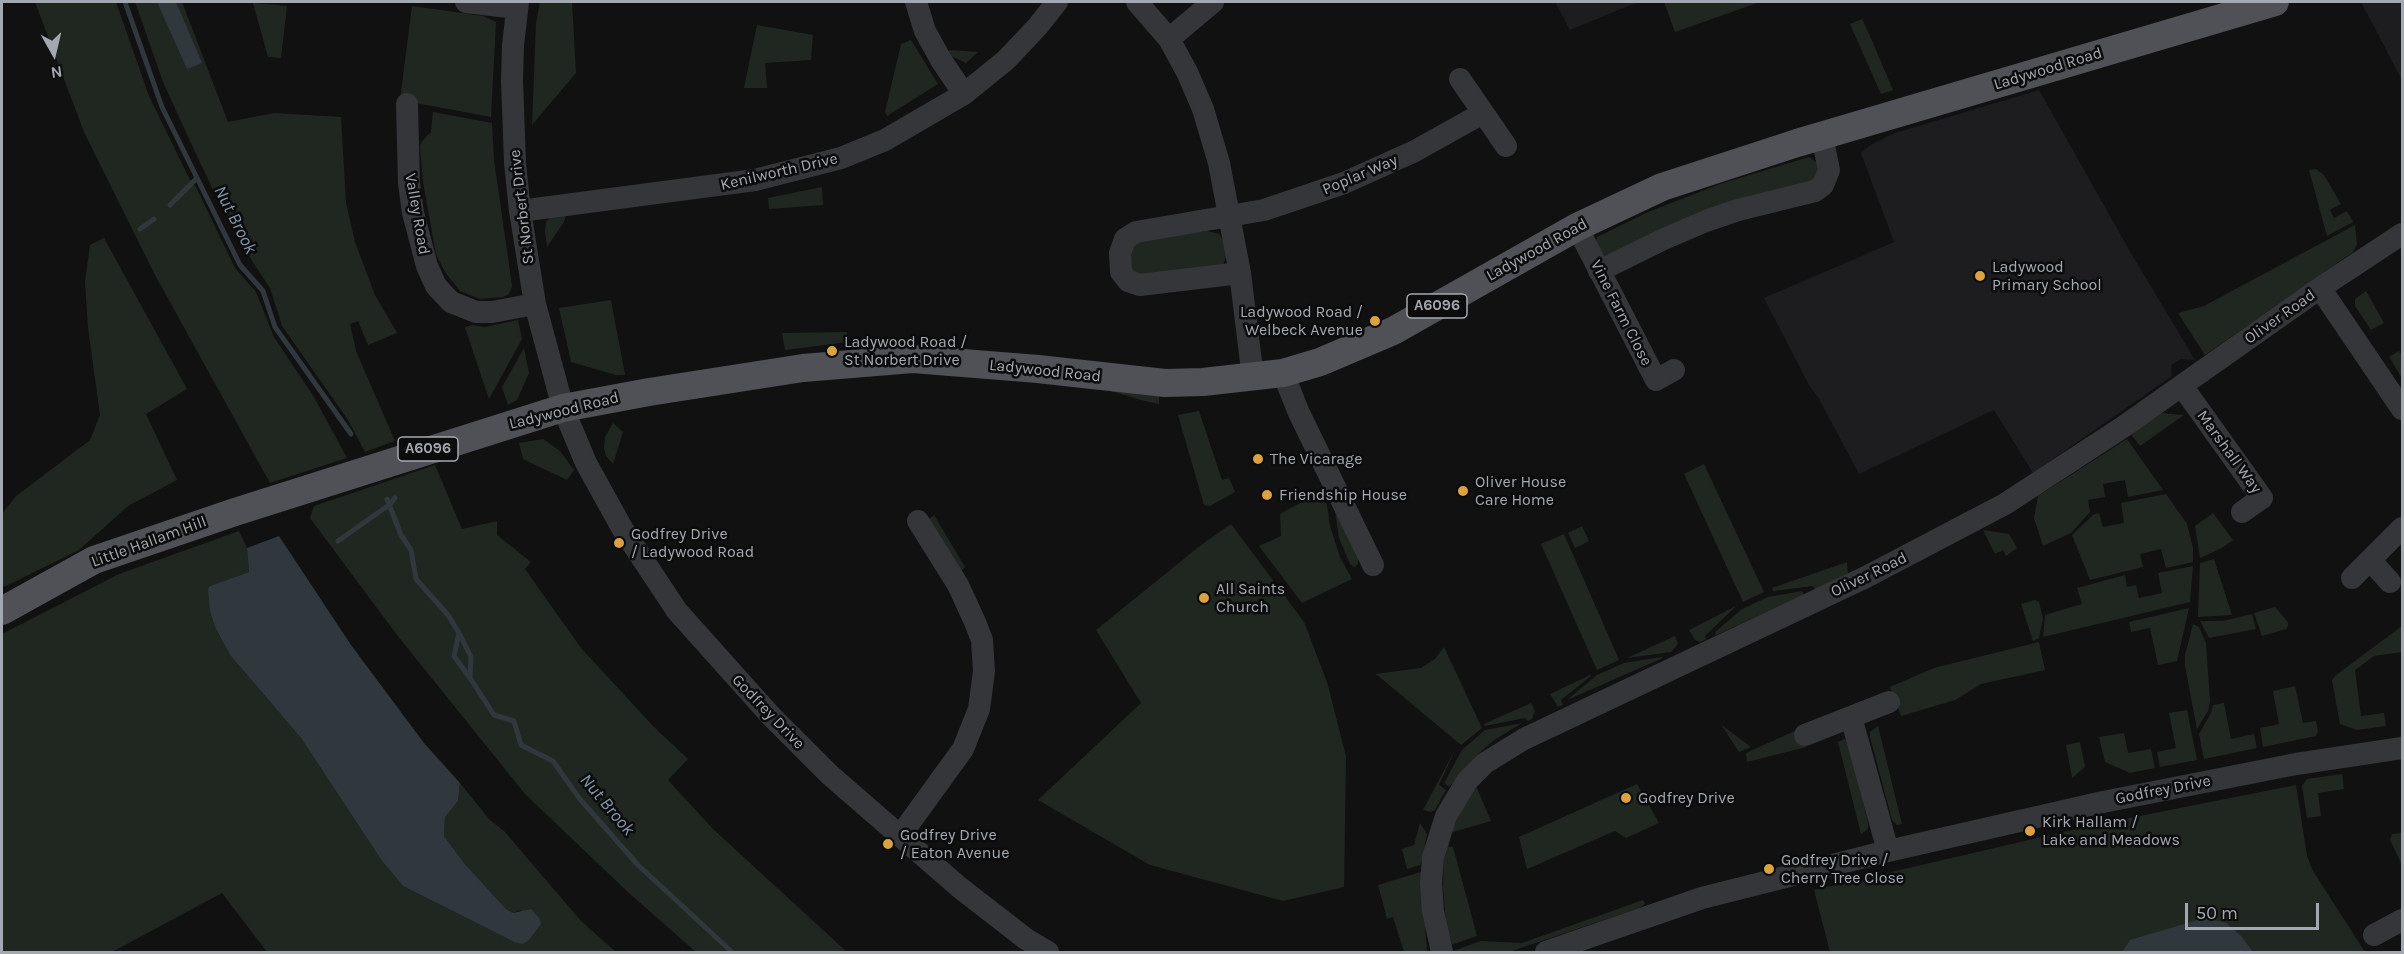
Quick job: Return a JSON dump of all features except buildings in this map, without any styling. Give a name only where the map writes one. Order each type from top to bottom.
[{"type":"main road","name":"Ladywood Road","points":[[235,512],[562,408],[757,373],[836,363],[913,359],[1038,369],[1156,382],[1203,382],[1283,373],[1329,359],[1393,331],[1577,226],[1662,187],[1822,136],[2275,2]]},
{"type":"main road","name":"Little Hallam Hill","points":[[2,611],[94,560],[235,512]]},
{"type":"street","points":[[466,2],[518,5]]},
{"type":"street","points":[[916,2],[929,38],[964,94]]},
{"type":"street","name":"Kenilworth Drive","points":[[520,212],[755,180],[841,158],[885,140],[964,94],[1006,60],[1057,2]]},
{"type":"street","points":[[1137,2],[1169,39],[1203,109],[1219,163],[1230,217],[1240,273],[1253,378]]},
{"type":"street","points":[[1169,39],[1213,2]]},
{"type":"street","name":"St Norbert Drive","points":[[518,5],[512,81],[515,163],[520,212],[535,304],[562,408]]},
{"type":"street","points":[[1460,79],[1506,146]]},
{"type":"street","name":"Valley Road","points":[[407,104],[409,183],[413,213],[427,266],[436,286],[451,302],[476,312],[492,312],[535,304]]},
{"type":"street","name":"Poplar Way","points":[[1240,273],[1140,285],[1128,280],[1121,272],[1120,253],[1125,239],[1136,232],[1264,210],[1344,183],[1415,151],[1483,113]]},
{"type":"street","points":[[1599,271],[1706,221],[1738,210],[1815,191],[1823,185],[1829,170],[1822,136]]},
{"type":"street","name":"Vine Farm Close","points":[[1577,226],[1656,380],[1674,370]]},
{"type":"street","name":"Oliver Road","points":[[1442,952],[1431,883],[1437,839],[1450,808],[1467,781],[1485,763],[1524,739],[1866,577],[2005,504],[2059,471],[2320,288],[2403,234]]},
{"type":"street","points":[[2320,288],[2403,409]]},
{"type":"street","points":[[1283,373],[1299,413],[1373,565]]},
{"type":"street","name":"Marshall Way","points":[[2182,386],[2262,498],[2242,512]]},
{"type":"street","name":"Godfrey Drive","points":[[562,408],[586,463],[622,528],[677,611],[718,658],[830,775],[959,887],[1026,939],[1048,952]]},
{"type":"street","points":[[900,836],[963,749],[979,710],[984,671],[982,640],[975,622],[958,585],[918,521]]},
{"type":"street","points":[[2352,578],[2403,528]]},
{"type":"street","points":[[2371,561],[2390,582]]},
{"type":"street","points":[[1804,735],[1889,702]]},
{"type":"street","points":[[1851,717],[1888,851]]},
{"type":"street","name":"Godfrey Drive","points":[[1546,952],[1702,898],[1888,851],[2103,802],[2296,764],[2403,748]]},
{"type":"street","points":[[2374,935],[2403,920]]},
{"type":"shaded area","points":[[35,2],[116,2],[149,96],[189,178],[196,187],[235,268],[256,292],[274,337],[314,397],[347,458],[270,483],[155,275],[84,132]]},
{"type":"shaded area","points":[[135,2],[182,2],[228,122],[274,113],[341,117],[346,203],[355,242],[375,295],[397,333],[368,345],[358,321],[350,324],[356,351],[395,441],[365,452],[348,420],[282,326],[270,288],[252,261],[215,194],[163,82]]},
{"type":"shaded area","points":[[157,2],[176,2],[202,63],[187,69]]},
{"type":"shaded area","points":[[540,2],[572,2],[576,73],[532,125],[536,23]]},
{"type":"shaded area","points":[[1555,2],[1638,2],[1570,30]]},
{"type":"shaded area","points":[[1664,2],[1760,2],[1675,32]]},
{"type":"shaded area","points":[[2361,2],[2402,2],[2402,80]]},
{"type":"shaded area","points":[[253,3],[287,6],[281,58],[268,57]]},
{"type":"shaded area","points":[[412,6],[483,16],[496,22],[491,117],[400,100]]},
{"type":"shaded area","points":[[1862,19],[1893,90],[1881,94],[1850,24]]},
{"type":"shaded area","points":[[757,25],[813,35],[811,60],[765,63],[767,88],[744,88]]},
{"type":"shaded area","points":[[911,40],[938,84],[887,116],[885,112],[901,44]]},
{"type":"shaded area","points":[[948,51],[978,52],[966,63],[951,56]]},
{"type":"shaded area","name":"Ladywood Primary School","points":[[2039,90],[2132,255],[2195,360],[2181,359],[2171,365],[2172,376],[2033,473],[1994,410],[1859,474],[1764,298],[1894,242],[1861,153],[1872,144],[1895,133]]},
{"type":"shaded area","points":[[433,112],[492,123],[494,160],[512,286],[509,294],[503,297],[480,299],[460,291],[445,272],[436,254],[423,182],[420,146],[431,132]]},
{"type":"shaded area","points":[[1809,157],[1819,164],[1814,181],[1605,256],[1599,251],[1597,237],[1648,212],[1720,184]]},
{"type":"shaded area","points":[[2316,169],[2324,175],[2341,204],[2330,210],[2334,218],[2347,211],[2353,222],[2327,236],[2309,170]]},
{"type":"shaded area","points":[[822,187],[823,205],[769,209],[768,198]]},
{"type":"shaded area","points":[[566,215],[564,222],[547,247],[546,222],[552,216]]},
{"type":"shaded area","points":[[2355,225],[2357,244],[2353,252],[2205,355],[2178,313],[2204,306]]},
{"type":"shaded area","points":[[1207,231],[1219,234],[1224,241],[1227,255],[1223,265],[1144,279],[1127,268],[1128,250],[1137,240]]},
{"type":"shaded area","points":[[104,238],[187,389],[146,414],[177,480],[128,506],[79,550],[4,587],[2,582],[2,514],[15,497],[90,440],[100,415],[88,328],[85,282],[90,245]]},
{"type":"shaded area","points":[[2366,291],[2384,323],[2371,330],[2355,306],[2355,299]]},
{"type":"shaded area","points":[[611,300],[625,375],[616,375],[571,362],[559,308]]},
{"type":"shaded area","points":[[518,320],[522,339],[489,399],[465,327],[472,325],[485,327]]},
{"type":"shaded area","points":[[847,332],[848,342],[785,350],[782,333]]},
{"type":"shaded area","points":[[524,348],[529,373],[517,400],[508,405],[502,387]]},
{"type":"shaded area","points":[[2399,351],[2402,357],[2402,378],[2389,357]]},
{"type":"shaded area","points":[[1107,390],[1159,394],[1159,404],[1141,400]]},
{"type":"shaded area","points":[[1199,411],[1222,480],[1229,478],[1235,492],[1210,506],[1204,505],[1178,415]]},
{"type":"shaded area","points":[[2161,413],[2184,415],[2140,446],[2131,434]]},
{"type":"shaded area","points":[[613,423],[623,432],[613,464],[606,456],[604,448],[605,437]]},
{"type":"shaded area","points":[[543,439],[560,451],[574,470],[567,480],[523,459],[519,443]]},
{"type":"shaded area","points":[[2127,439],[2163,490],[2128,497],[2125,480],[2103,484],[2105,497],[2088,500],[2090,512],[2071,533],[2043,546],[2034,518],[2038,496]]},
{"type":"shaded area","points":[[1704,464],[1764,592],[1743,602],[1684,474]]},
{"type":"shaded area","points":[[435,465],[462,529],[497,521],[497,535],[531,562],[525,569],[581,648],[654,727],[688,759],[668,780],[713,829],[847,952],[696,952],[630,894],[525,794],[397,635],[310,518],[314,506]]},
{"type":"shaded area","points":[[1320,492],[1327,505],[1330,526],[1340,557],[1352,579],[1302,603],[1259,546],[1281,536],[1280,514]]},
{"type":"shaded area","points":[[2166,494],[2187,524],[2193,548],[2193,562],[2166,568],[2161,549],[2140,554],[2143,567],[2090,580],[2072,535],[2093,515],[2099,513],[2103,527],[2124,523],[2121,503]]},
{"type":"shaded area","points":[[1334,505],[1359,559],[1354,567],[1350,564],[1339,538]]},
{"type":"shaded area","points":[[2213,513],[2233,540],[2200,558],[2195,526]]},
{"type":"shaded area","points":[[934,515],[965,567],[959,573],[928,520]]},
{"type":"shaded area","points":[[1231,524],[1304,622],[1327,682],[1346,756],[1344,887],[1283,901],[1150,865],[1038,800],[1141,703],[1096,630],[1201,545]]},
{"type":"shaded area","points":[[1582,526],[1589,541],[1575,548],[1568,533]]},
{"type":"shaded area","points":[[1983,530],[2009,534],[2017,548],[2006,556],[2003,550],[1995,554]]},
{"type":"shaded area","points":[[239,531],[247,548],[249,572],[210,586],[210,610],[215,627],[230,655],[301,738],[382,861],[403,886],[514,942],[521,910],[513,913],[506,909],[464,863],[444,836],[445,816],[458,801],[460,783],[490,820],[504,831],[581,921],[616,952],[267,952],[222,893],[112,952],[2,952],[2,634],[119,574]]},
{"type":"shaded area","points":[[1564,534],[1619,660],[1597,670],[1541,544]]},
{"type":"shaded area","points":[[279,536],[351,645],[424,743],[460,783],[458,801],[445,817],[444,836],[464,863],[506,909],[513,913],[531,909],[539,918],[541,924],[528,941],[522,944],[514,942],[403,886],[382,861],[301,738],[230,655],[215,627],[210,611],[208,589],[210,586],[249,572],[247,548]]},
{"type":"shaded area","points":[[2214,559],[2232,615],[2198,617],[2200,563]]},
{"type":"shaded area","points":[[1847,562],[1848,574],[1815,590],[1813,586],[1773,591],[1772,588]]},
{"type":"shaded area","points":[[2193,566],[2190,602],[2043,637],[2045,615],[2082,604],[2077,588],[2125,575],[2127,587],[2136,585],[2139,598],[2162,593],[2158,573]]},
{"type":"shaded area","points":[[1802,591],[1804,595],[1716,635],[1715,632],[1742,609],[1768,597]]},
{"type":"shaded area","points":[[2035,600],[2039,602],[2043,618],[2039,638],[2033,641],[2021,604]]},
{"type":"shaded area","points":[[1736,606],[1705,636],[1706,639],[1700,642],[1695,640],[1689,630]]},
{"type":"shaded area","points":[[2275,607],[2288,622],[2288,626],[2286,629],[2262,636],[2254,613]]},
{"type":"shaded area","points":[[2189,608],[2177,661],[2158,665],[2150,628],[2131,632],[2129,622]]},
{"type":"shaded area","points":[[2252,614],[2256,629],[2209,638],[2200,621],[2223,621]]},
{"type":"shaded area","points":[[2193,624],[2199,627],[2206,643],[2210,702],[2208,711],[2197,729],[2185,666],[2185,655]]},
{"type":"shaded area","points":[[2402,626],[2402,652],[2374,656],[2355,670],[2361,716],[2384,713],[2386,726],[2357,730],[2340,724],[2332,680]]},
{"type":"shaded area","points":[[1675,636],[1678,644],[1671,652],[1627,658]]},
{"type":"shaded area","points":[[2039,642],[2045,670],[1981,684],[1955,700],[1901,716],[1890,687],[1934,668]]},
{"type":"shaded area","points":[[1444,647],[1482,728],[1461,745],[1376,674],[1421,668],[1435,659]]},
{"type":"shaded area","points":[[1662,657],[1567,700],[1597,675],[1624,663]]},
{"type":"shaded area","points":[[1590,675],[1561,700],[1563,705],[1558,707],[1550,694]]},
{"type":"shaded area","points":[[2295,686],[2303,723],[2316,721],[2318,731],[2316,736],[2263,747],[2260,728],[2279,724],[2273,691]]},
{"type":"shaded area","points":[[1531,703],[1535,711],[1532,719],[1528,721],[1525,718],[1485,726],[1484,724]]},
{"type":"shaded area","points":[[2224,703],[2231,739],[2254,734],[2257,748],[2204,759],[2199,734],[2213,705]]},
{"type":"shaded area","points":[[2187,710],[2197,760],[2160,767],[2157,752],[2176,748],[2169,713]]},
{"type":"shaded area","points":[[1522,723],[1494,740],[1478,754],[1449,787],[1444,783],[1462,750],[1485,730]]},
{"type":"shaded area","points":[[1723,726],[1751,747],[1739,752]]},
{"type":"shaded area","points":[[1878,726],[1902,824],[1897,825],[1892,820],[1870,737],[1870,732]]},
{"type":"shaded area","points":[[1801,728],[1806,747],[1747,762],[1746,753]]},
{"type":"shaded area","points":[[2124,733],[2128,753],[2151,749],[2155,768],[2130,773],[2105,762],[2099,737]]},
{"type":"shaded area","points":[[1844,739],[1849,742],[1868,823],[1868,829],[1861,834],[1838,742]]},
{"type":"shaded area","points":[[2080,742],[2085,767],[2072,778],[2066,745]]},
{"type":"shaded area","points":[[1456,748],[1439,785],[1446,790],[1435,810],[1431,812],[1423,810]]},
{"type":"shaded area","points":[[2342,774],[2344,789],[2318,793],[2321,816],[2307,818],[2302,786],[2307,779]]},
{"type":"shaded area","points":[[1637,784],[1659,823],[1626,838],[1615,831],[1527,869],[1519,837]]},
{"type":"shaded area","points":[[2296,785],[2307,856],[2313,871],[2365,952],[1830,952],[1814,890],[2089,826]]},
{"type":"shaded area","points":[[1476,786],[1491,821],[1453,832],[1453,826]]},
{"type":"shaded area","points":[[1420,823],[1427,834],[1422,860],[1420,865],[1407,869],[1402,849],[1414,845]]},
{"type":"shaded area","points":[[2402,833],[2402,865],[2390,840],[2392,834]]},
{"type":"shaded area","points":[[1444,846],[1453,847],[1477,936],[1448,946],[1443,888]]},
{"type":"shaded area","points":[[1421,872],[1427,951],[1404,952],[1393,917],[1387,919],[1378,885]]},
{"type":"shaded area","points":[[1643,900],[1645,904],[1639,908],[1509,952],[1450,952],[1481,941],[1522,943]]},
{"type":"shaded area","points":[[2201,919],[2226,923],[2241,936],[2253,952],[2122,952],[2130,940]]},
{"type":"waterway","name":"Nut Brook","points":[[125,2],[162,107],[240,265],[263,291],[275,327],[351,434]]},
{"type":"waterway","points":[[170,205],[197,178]]},
{"type":"waterway","points":[[140,229],[154,219]]},
{"type":"waterway","points":[[338,541],[389,505],[395,498]]},
{"type":"waterway","name":"Nut Brook","points":[[387,499],[401,535],[411,550],[416,579],[448,615],[459,633],[471,657],[470,678],[494,715],[514,721],[521,745],[553,761],[579,798],[638,865],[732,952]]},
{"type":"waterway","name":"Nut Brook","points":[[459,633],[454,656],[470,678]]},
{"type":"place","name":"Ladywood Primary School","points":[[1980,276]]},
{"type":"place","name":"Ladywood Road / Welbeck Avenue","points":[[1375,321]]},
{"type":"place","name":"Ladywood Road / St Norbert Drive","points":[[832,351]]},
{"type":"place","name":"The Vicarage","points":[[1258,459]]},
{"type":"place","name":"Oliver House Care Home","points":[[1463,491]]},
{"type":"place","name":"Friendship House","points":[[1267,495]]},
{"type":"place","name":"Godfrey Drive / Ladywood Road","points":[[619,543]]},
{"type":"place","name":"All Saints Church","points":[[1204,598]]},
{"type":"place","name":"Godfrey Drive","points":[[1626,798]]},
{"type":"place","name":"Kirk Hallam / Lake and Meadows","points":[[2030,831]]},
{"type":"place","name":"Godfrey Drive / Eaton Avenue","points":[[888,844]]},
{"type":"place","name":"Godfrey Drive / Cherry Tree Close","points":[[1769,869]]}]
